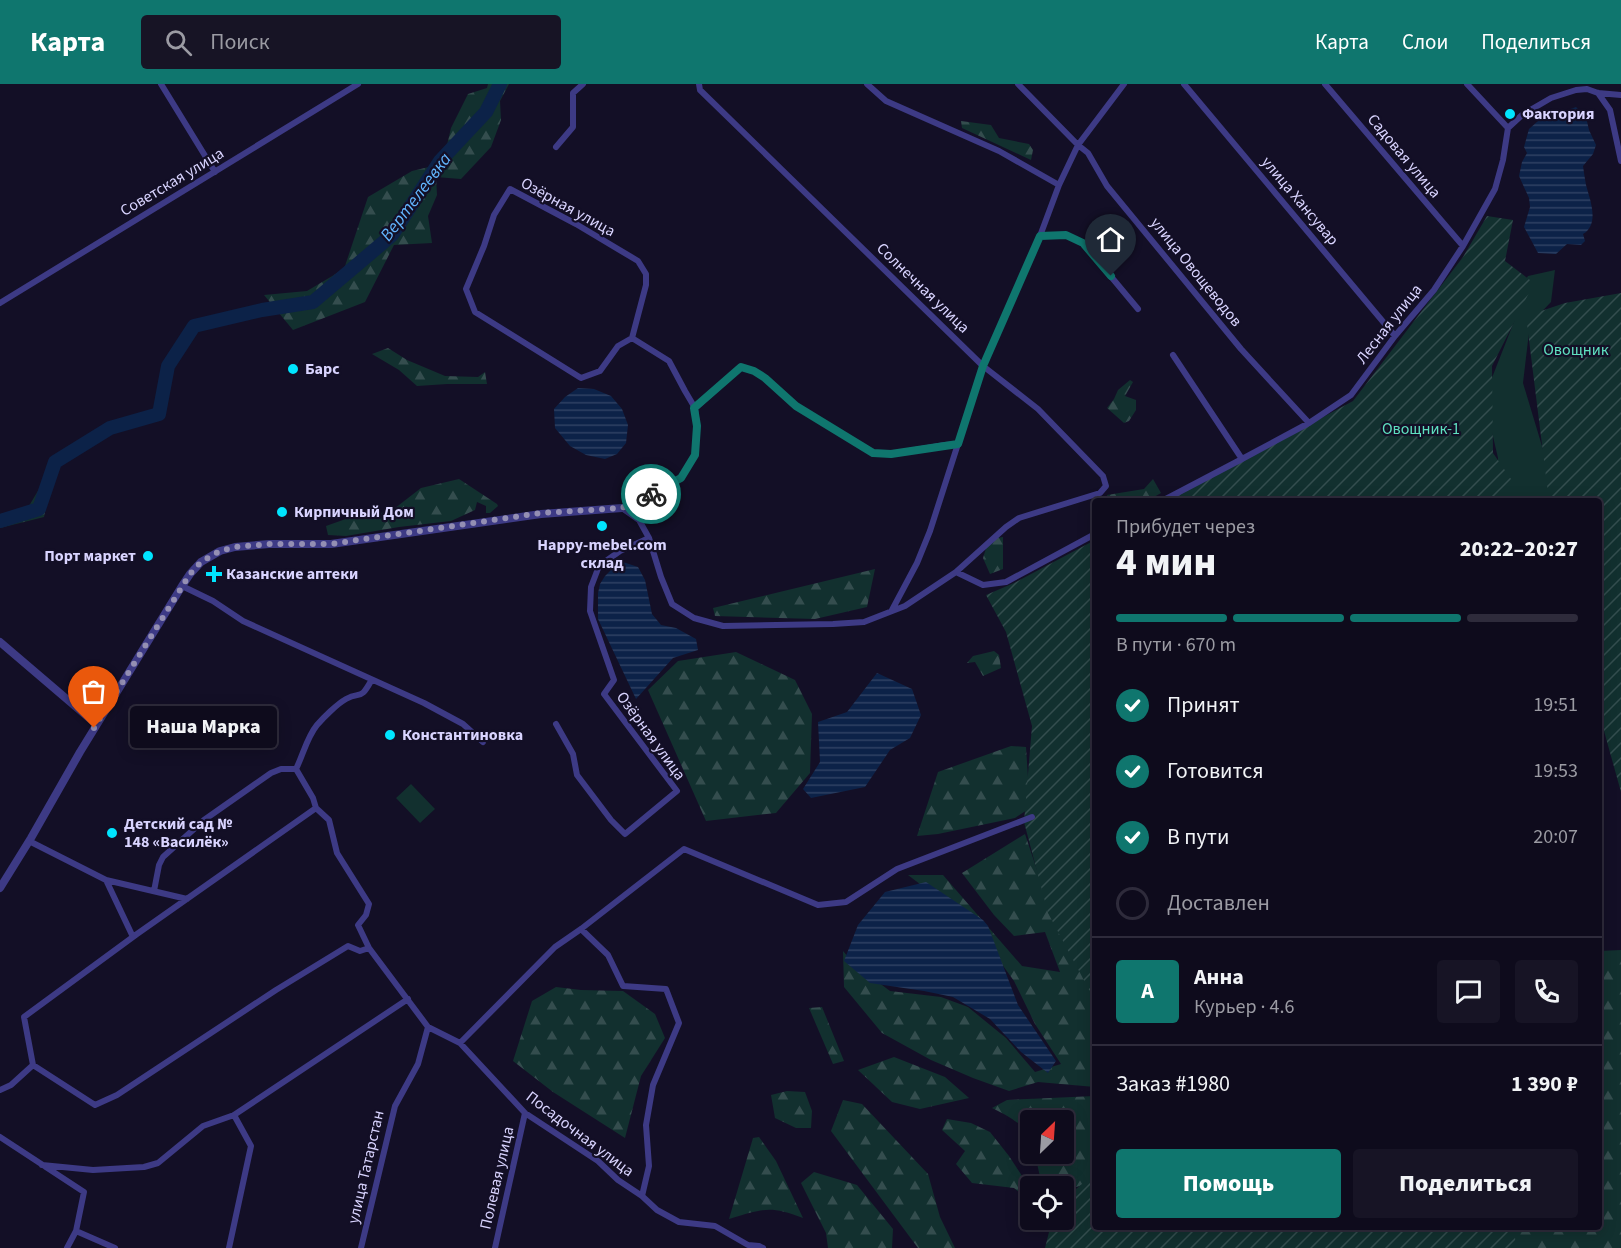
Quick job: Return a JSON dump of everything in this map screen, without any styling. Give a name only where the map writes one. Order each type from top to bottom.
[{"type":"street","points":[[160,84],[215,172]]},
{"type":"street","name":"Советская улица","points":[[0,303],[358,84]]},
{"type":"street","points":[[556,147],[573,127],[573,93],[583,84]]},
{"type":"street","name":"Солнечная улица","points":[[699,84],[700,90],[983,366],[1038,409],[1103,476],[1106,486],[1100,493],[1019,518],[956,572]]},
{"type":"street","points":[[867,84],[886,101],[999,151],[1059,185]]},
{"type":"street","name":"улица Овощеводов","points":[[1018,84],[1078,146],[1088,153],[1107,186],[1241,349],[1309,423]]},
{"type":"street","points":[[891,610],[926,542],[983,366],[1040,236],[1059,185],[1078,146],[1124,84]]},
{"type":"street","name":"улица Хансувар","points":[[1184,84],[1395,336]]},
{"type":"street","name":"Садовая улица","points":[[1325,84],[1463,246]]},
{"type":"street","points":[[1467,84],[1508,128],[1522,114],[1551,98],[1576,90],[1621,95]]},
{"type":"street","points":[[1598,93],[1610,110],[1621,161]]},
{"type":"street","name":"Лесная улица","points":[[1168,498],[1309,423],[1351,395],[1395,336],[1434,290],[1463,246],[1495,189],[1508,128]]},
{"type":"street","name":"Озёрная улица","points":[[510,189],[576,224],[638,261],[646,274],[646,285],[632,338],[618,346],[600,371],[581,378],[475,312],[466,289],[494,215],[510,189]]},
{"type":"street","points":[[1040,236],[1066,235],[1083,243],[1138,309]]},
{"type":"street","points":[[0,888],[96,724],[182,586],[201,562],[220,551],[235,547],[269,544],[331,544],[541,513],[622,508],[681,478],[695,455],[697,426],[694,408],[669,361],[632,338]]},
{"type":"street","points":[[1173,355],[1242,459]]},
{"type":"street","points":[[694,408],[741,367],[765,378],[796,406],[873,453],[891,454],[958,444]]},
{"type":"street","points":[[622,508],[639,520],[649,538],[672,604],[694,618],[723,626],[864,622],[905,606],[956,572],[983,585],[1006,582],[1092,536]]},
{"type":"street","name":"Озёрная улица","points":[[555,724],[573,754],[577,775],[611,820],[625,834],[677,791],[604,694],[614,680],[590,611],[591,587],[599,566],[620,551],[649,538]]},
{"type":"street","points":[[182,586],[213,601],[243,621],[371,681],[424,703],[463,724],[483,742]]},
{"type":"street","points":[[0,642],[96,724]]},
{"type":"street","points":[[296,769],[316,726],[346,699],[364,693],[371,681]]},
{"type":"street","points":[[154,891],[159,865],[163,857],[193,830],[271,773],[281,769],[296,769]]},
{"type":"street","points":[[296,769],[313,798],[316,808],[329,820],[337,853],[369,904],[366,915],[358,925],[369,948],[360,951],[348,946],[276,990],[117,1095],[94,1105],[33,1065],[24,1017],[316,808]]},
{"type":"street","points":[[460,1043],[555,947],[684,849],[818,905],[846,902],[897,869],[1032,818]]},
{"type":"street","points":[[29,841],[106,880],[187,899]]},
{"type":"street","points":[[106,880],[133,937]]},
{"type":"street","points":[[581,929],[608,955],[623,986],[666,988],[679,1023],[653,1086],[646,1125],[649,1166],[642,1196]]},
{"type":"street","name":"Посадочная улица","points":[[369,948],[428,1027],[460,1043],[525,1113],[598,1161],[618,1180],[642,1196],[657,1210],[679,1222],[715,1226],[747,1246],[763,1248]]},
{"type":"street","points":[[42,1165],[93,1170],[144,1167],[158,1163],[203,1126],[234,1115],[408,999]]},
{"type":"street","name":"улица Татарстан","points":[[361,1248],[395,1106],[418,1064],[428,1027]]},
{"type":"street","points":[[0,1090],[11,1085],[33,1065]]},
{"type":"street","name":"Полевая улица","points":[[495,1248],[525,1113]]},
{"type":"street","points":[[229,1248],[251,1146],[234,1115]]},
{"type":"street","points":[[0,1137],[84,1192],[76,1231],[67,1248]]},
{"type":"street","points":[[76,1231],[115,1248]]},
{"type":"green space","points":[[488,84],[509,84],[500,101],[501,120],[491,147],[461,179],[436,177],[437,195],[428,216],[432,243],[394,245],[365,302],[293,330],[264,295],[307,291],[344,269],[368,197],[412,171],[433,166],[446,149],[451,128],[468,94],[487,88]]},
{"type":"green space","points":[[961,121],[991,125],[999,138],[1029,144],[1033,150],[1031,160],[962,128]]},
{"type":"green space","name":"Овощник-1","points":[[1487,216],[1513,220],[1505,261],[1534,283],[1492,366],[1493,453],[1511,479],[1503,498],[1173,498],[1353,401],[1463,257]]},
{"type":"green space","points":[[1555,270],[1551,302],[1530,324],[1523,383],[1545,456],[1550,498],[1498,498],[1498,458],[1484,398],[1517,314],[1520,288],[1528,276]]},
{"type":"green space","name":"Овощник","points":[[1621,293],[1621,792],[1602,724],[1602,498],[1549,498],[1526,316],[1565,303]]},
{"type":"green space","points":[[388,348],[407,360],[445,376],[478,377],[485,372],[487,384],[417,386],[399,370],[372,354]]},
{"type":"green space","points":[[1130,380],[1133,382],[1125,396],[1136,400],[1136,410],[1129,421],[1124,423],[1107,408],[1118,390]]},
{"type":"green space","points":[[55,462],[44,517],[0,528],[0,514],[29,506]]},
{"type":"green space","points":[[459,479],[498,506],[490,513],[486,513],[486,506],[477,502],[475,510],[451,521],[346,536],[328,535],[326,526],[357,515],[390,512],[421,488]]},
{"type":"green space","points":[[1153,479],[1161,493],[1152,498],[1108,498],[1107,495],[1144,489]]},
{"type":"green space","points":[[1003,537],[1003,569],[990,574],[983,558],[989,539]]},
{"type":"green space","points":[[1092,542],[1092,995],[1048,913],[1024,822],[1032,726],[1006,632],[986,595],[1014,583]]},
{"type":"green space","points":[[875,569],[867,607],[815,619],[715,616],[713,608]]},
{"type":"green space","points":[[994,651],[999,655],[1001,668],[983,676],[975,662],[967,663],[973,656]]},
{"type":"green space","points":[[736,652],[795,680],[812,714],[810,773],[776,813],[706,821],[648,690],[678,661]]},
{"type":"green space","points":[[1011,746],[1026,747],[1030,808],[1015,818],[938,834],[917,836],[938,772]]},
{"type":"green space","points":[[411,784],[435,809],[420,823],[396,798]]},
{"type":"green space","points":[[1025,834],[1051,912],[1092,988],[1092,1087],[1038,1082],[1009,1091],[973,1078],[931,1060],[882,1033],[844,987],[843,951],[854,964],[890,991],[941,997],[968,1007],[1006,1038],[1035,1072],[1061,1064],[1035,1024],[1014,981],[973,924],[908,875],[943,875],[1022,966],[1060,972],[1045,932],[1014,936],[994,915],[962,873]]},
{"type":"green space","points":[[1621,950],[1621,1248],[1494,1248],[1515,1230],[1602,1230],[1602,951]]},
{"type":"green space","points":[[556,987],[623,991],[655,1014],[665,1038],[641,1076],[625,1138],[553,1092],[513,1061],[532,1001]]},
{"type":"green space","points":[[822,1007],[844,1061],[833,1064],[809,1008]]},
{"type":"green space","points":[[894,1057],[945,1077],[969,1098],[920,1109],[892,1102],[858,1070]]},
{"type":"green space","points":[[787,1091],[805,1092],[812,1111],[811,1128],[796,1128],[775,1118],[771,1095]]},
{"type":"green space","points":[[1092,1096],[1092,1182],[1074,1188],[1074,1176],[1040,1176],[1037,1164],[1074,1164],[1074,1110],[1020,1110],[1020,1125],[992,1108],[1007,1100]]},
{"type":"green space","points":[[843,1100],[862,1104],[928,1174],[940,1217],[955,1248],[918,1248],[831,1131]]},
{"type":"green space","points":[[947,1119],[971,1123],[990,1132],[1022,1176],[1020,1176],[1020,1193],[1014,1188],[972,1183],[956,1164],[965,1151],[942,1130]]},
{"type":"green space","points":[[759,1137],[776,1161],[803,1218],[782,1211],[766,1210],[729,1219],[753,1138]]},
{"type":"green space","points":[[814,1172],[857,1185],[893,1229],[892,1248],[828,1248],[826,1233],[801,1183]]},
{"type":"green space","points":[[1092,1176],[1092,1230],[1514,1230],[1516,1248],[1045,1248],[1050,1230],[1074,1230],[1074,1191]]},
{"type":"water","points":[[1576,107],[1586,117],[1596,145],[1593,154],[1583,166],[1592,211],[1591,224],[1583,234],[1585,241],[1581,245],[1567,244],[1556,254],[1538,253],[1524,227],[1530,207],[1529,198],[1519,176],[1527,153],[1524,147],[1529,129],[1538,121]]},
{"type":"water","points":[[578,388],[594,389],[611,396],[622,409],[628,425],[626,443],[617,454],[605,459],[586,455],[570,446],[555,428],[554,409]]},
{"type":"water","points":[[623,562],[638,567],[645,580],[652,614],[661,625],[676,628],[696,639],[698,650],[673,658],[636,699],[598,619],[600,584],[614,567]]},
{"type":"water","points":[[877,673],[912,689],[921,715],[910,738],[890,750],[865,787],[811,798],[803,789],[820,762],[818,722],[847,712]]},
{"type":"water","points":[[926,882],[983,920],[988,926],[1018,1005],[1056,1061],[1048,1073],[1021,1052],[990,1019],[953,997],[870,983],[844,961],[858,925],[885,892]]},
{"type":"waterway","name":"Вертелеевка","points":[[0,521],[39,509],[55,462],[110,428],[159,414],[168,366],[194,326],[262,310],[313,302],[392,235],[440,161],[486,112],[500,84]]},
{"type":"way so far","points":[[94,728],[190,574],[201,562],[220,551],[235,547],[269,544],[331,544],[541,513],[622,508],[651,494]]},
{"type":"place","name":"Фактория","points":[[1510,114]]},
{"type":"place","name":"Барс","points":[[293,369]]},
{"type":"place","name":"Кирпичный Дом","points":[[282,512]]},
{"type":"place","name":"Happy-mebel.com склад","points":[[602,526]]},
{"type":"place","name":"Порт маркет","points":[[148,556]]},
{"type":"place","name":"Казанские аптеки","points":[[214,574]]},
{"type":"place","name":"Наша Марка","points":[[94,728]]},
{"type":"place","name":"Константиновка","points":[[390,735]]},
{"type":"place","name":"Детский сад № 148 «Василёк»","points":[[112,833]]},
{"type":"route","points":[[651,494],[681,478],[695,455],[697,426],[694,408],[741,367],[765,378],[796,406],[873,453],[891,454],[958,444],[983,366],[1040,236],[1066,235],[1083,243],[1111,276]]}]
